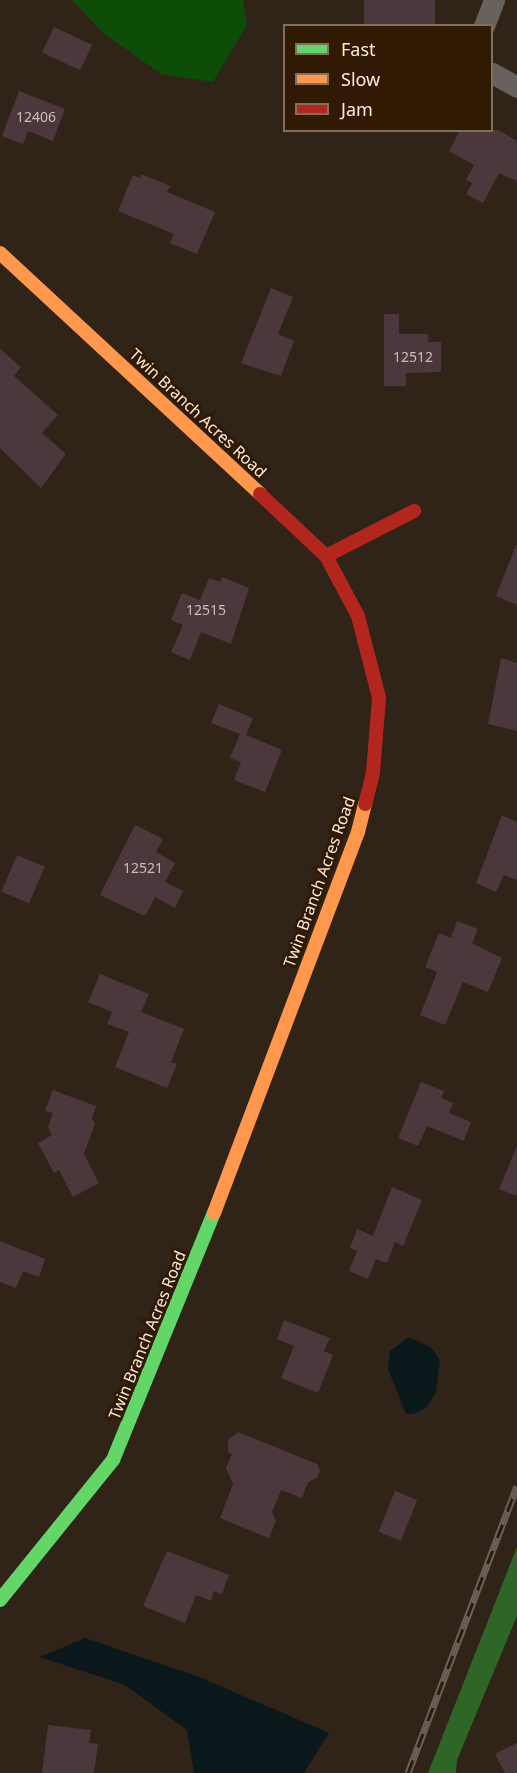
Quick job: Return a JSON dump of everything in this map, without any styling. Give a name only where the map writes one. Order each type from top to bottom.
[{"type":"street","points":[[485,24],[494,0]]},
{"type":"street","points":[[493,74],[517,87]]},
{"type":"street","name":"Twin Branch Acres Road","points":[[0,253],[326,556],[358,616],[379,698],[373,773],[358,832],[175,1315],[113,1460],[0,1600]]},
{"type":"street","points":[[326,556],[414,511]]},
{"type":"green space","points":[[72,0],[243,0],[247,25],[213,82],[161,74],[103,33]]},
{"type":"green space","points":[[517,1547],[517,1616],[457,1760],[456,1773],[428,1773]]},
{"type":"shaded area","points":[[409,1337],[432,1348],[440,1360],[436,1392],[427,1407],[413,1414],[406,1414],[388,1369],[390,1351]]},
{"type":"shaded area","points":[[85,1638],[202,1678],[329,1733],[304,1773],[194,1773],[187,1730],[125,1685],[40,1657]]},
{"type":"building","points":[[364,0],[435,0],[435,24],[364,24]]},
{"type":"building","points":[[54,27],[92,45],[80,70],[42,52]]},
{"type":"building","points":[[19,91],[65,109],[53,141],[28,131],[23,144],[2,136]]},
{"type":"building","points":[[498,130],[517,141],[517,181],[499,173],[483,203],[466,194],[472,183],[466,180],[474,165],[449,151],[459,132]]},
{"type":"building","points":[[141,174],[170,186],[167,192],[215,212],[197,254],[170,243],[174,234],[118,211],[133,175],[140,178]]},
{"type":"building","points":[[271,288],[293,297],[278,334],[294,341],[281,376],[241,363]]},
{"type":"building","points":[[384,314],[399,314],[399,334],[428,334],[428,342],[441,342],[441,372],[406,373],[406,386],[384,386]]},
{"type":"building","points":[[0,349],[21,367],[14,376],[58,415],[42,433],[66,454],[41,488],[0,448]]},
{"type":"building","points":[[517,545],[517,605],[496,596]]},
{"type":"building","points":[[222,577],[249,588],[231,644],[201,632],[190,660],[171,652],[183,625],[171,620],[182,593],[200,600],[209,578],[220,582]]},
{"type":"building","points":[[501,658],[517,663],[517,731],[488,724]]},
{"type":"building","points":[[219,704],[253,718],[246,735],[282,750],[265,792],[234,780],[241,762],[230,758],[240,734],[211,723]]},
{"type":"building","points":[[502,815],[517,822],[517,880],[504,875],[496,892],[476,883]]},
{"type":"building","points":[[135,825],[163,839],[156,852],[175,863],[165,882],[183,891],[175,908],[155,897],[146,915],[142,915],[100,895]]},
{"type":"building","points":[[17,855],[45,867],[29,904],[1,892]]},
{"type":"building","points":[[457,921],[478,929],[472,943],[502,958],[488,992],[463,982],[445,1025],[420,1015],[437,972],[425,967],[439,933],[451,938]]},
{"type":"building","points":[[100,974],[149,994],[141,1012],[184,1029],[171,1062],[177,1064],[167,1088],[115,1067],[129,1032],[107,1024],[112,1012],[88,1002]]},
{"type":"building","points":[[421,1082],[444,1091],[441,1098],[453,1103],[449,1113],[471,1122],[464,1141],[427,1126],[418,1146],[398,1138]]},
{"type":"building","points":[[53,1090],[96,1106],[92,1118],[95,1124],[84,1154],[99,1183],[73,1197],[59,1170],[54,1173],[38,1143],[52,1135],[48,1127],[53,1113],[45,1111]]},
{"type":"building","points":[[517,1146],[517,1196],[499,1189]]},
{"type":"building","points":[[392,1187],[422,1200],[403,1246],[395,1242],[387,1263],[376,1259],[368,1279],[349,1271],[357,1251],[350,1248],[357,1229],[373,1236]]},
{"type":"building","points":[[0,1241],[45,1259],[39,1277],[23,1271],[16,1288],[0,1282]]},
{"type":"building","points":[[284,1320],[330,1338],[324,1351],[333,1355],[318,1393],[281,1378],[294,1346],[277,1339]]},
{"type":"building","points":[[238,1432],[317,1464],[320,1471],[317,1478],[308,1482],[302,1498],[281,1490],[272,1512],[276,1521],[269,1538],[220,1518],[233,1484],[226,1468],[232,1454],[228,1452],[228,1440]]},
{"type":"building","points":[[395,1491],[417,1500],[401,1541],[379,1532]]},
{"type":"building","points":[[167,1551],[229,1575],[222,1594],[214,1591],[211,1601],[196,1595],[185,1623],[143,1606]]},
{"type":"building","points":[[48,1725],[91,1730],[89,1743],[98,1744],[94,1773],[42,1773]]},
{"type":"building","points":[[517,1743],[517,1773],[505,1773],[495,1754]]},
{"type":"railway","points":[[408,1773],[517,1486]]},
{"type":"traffic: fast","points":[[0,1600],[113,1460],[214,1213]]},
{"type":"traffic: slow","points":[[0,253],[260,494]]},
{"type":"traffic: slow","points":[[214,1213],[358,832],[365,804]]},
{"type":"traffic: jam","points":[[260,494],[326,556],[358,616],[379,698],[373,773],[365,804]]},
{"type":"traffic: jam","points":[[326,556],[414,511]]}]
